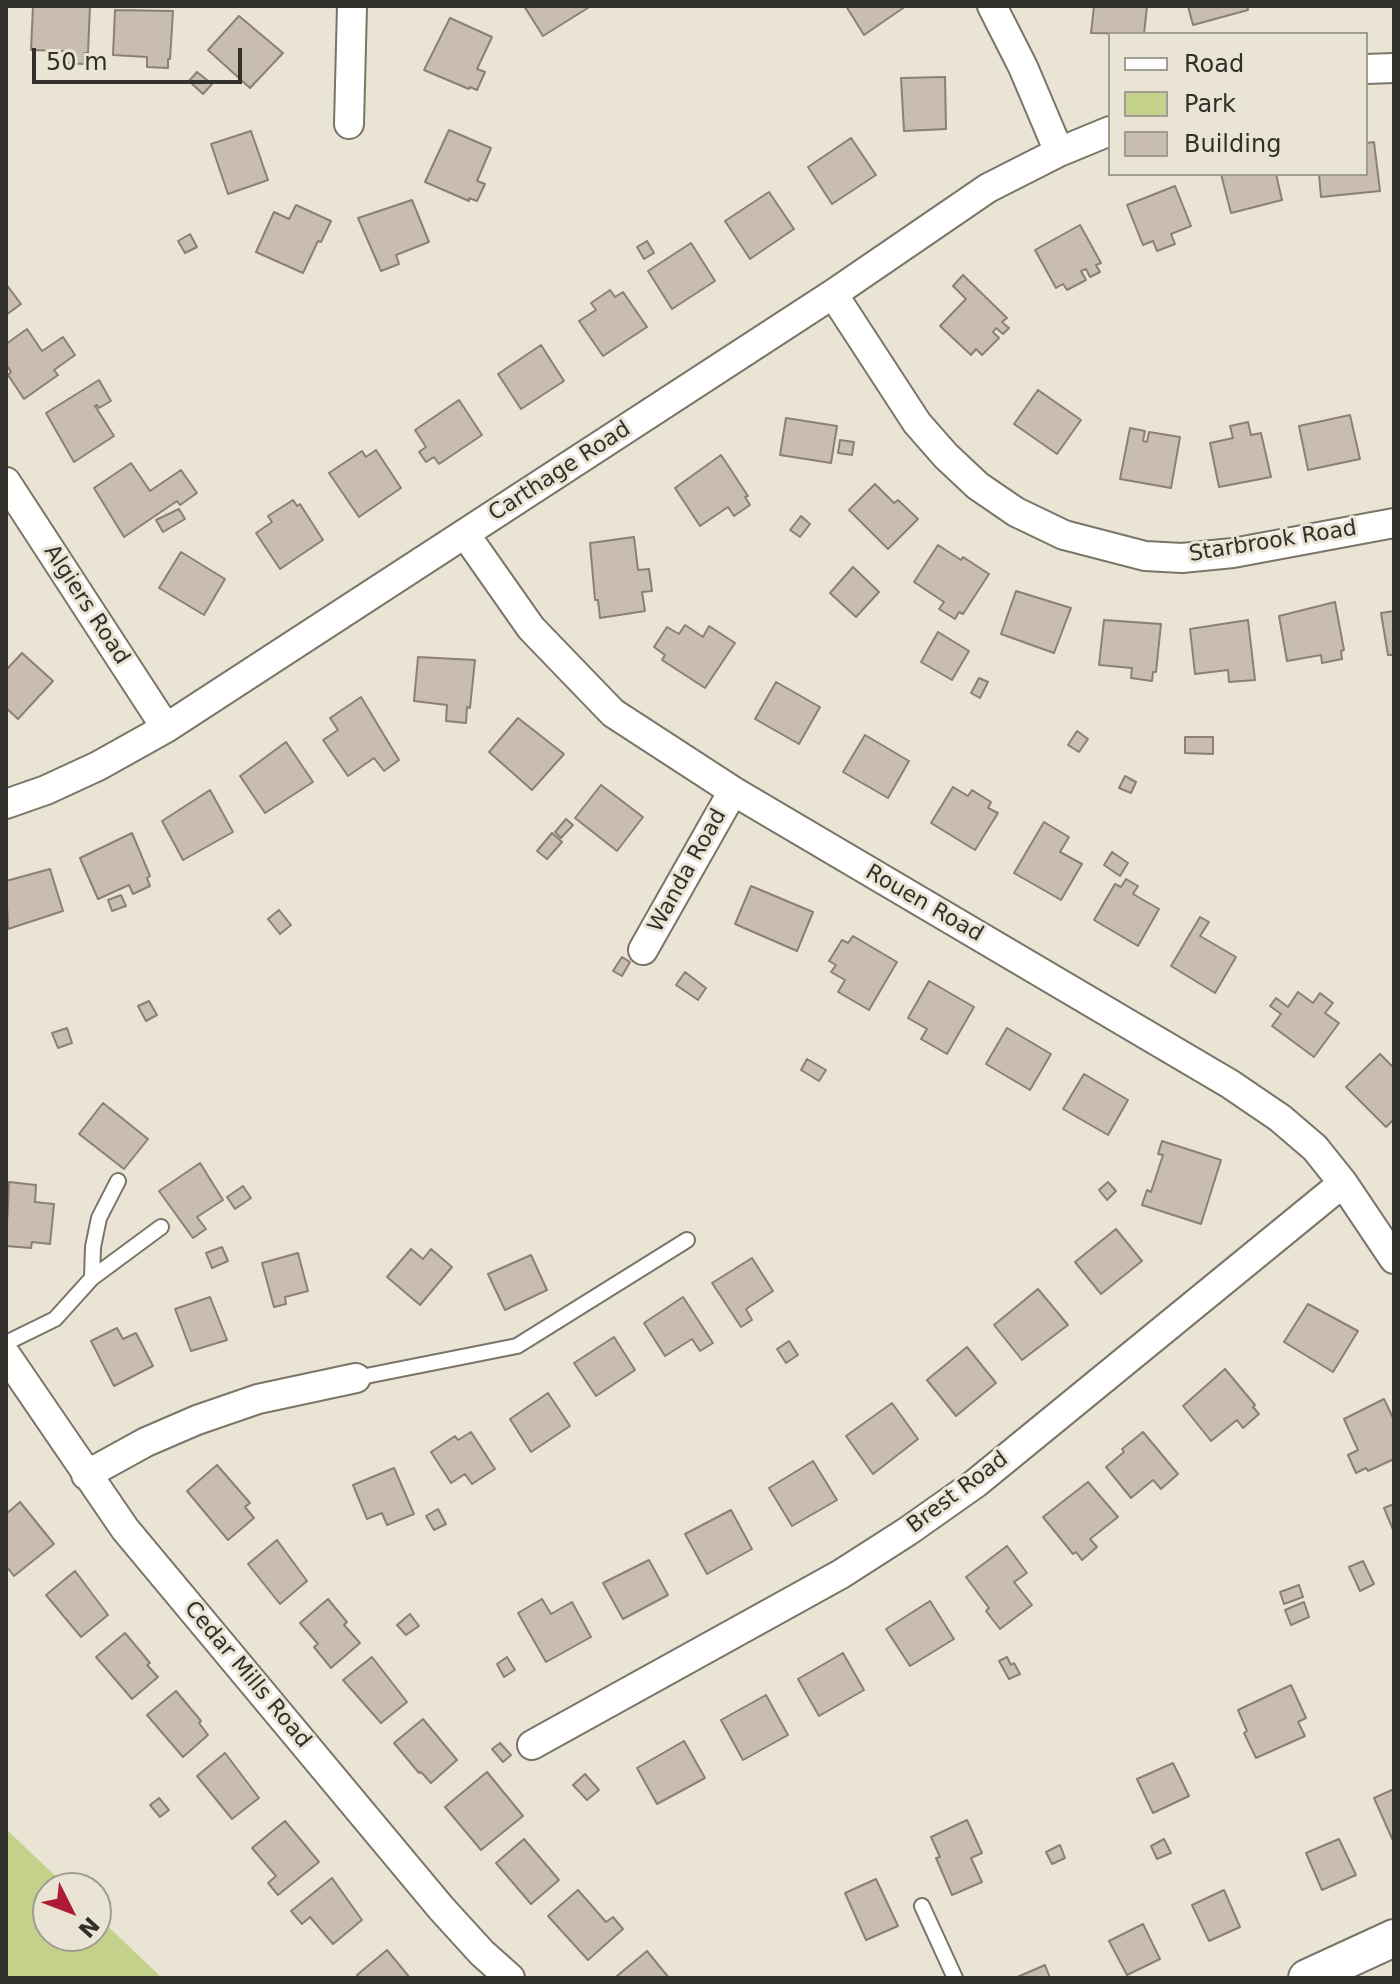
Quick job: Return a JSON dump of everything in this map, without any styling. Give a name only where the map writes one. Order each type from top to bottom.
[{"type":"street","points":[[349,124],[352,6]]},
{"type":"street","points":[[992,6],[1023,67],[1059,152]]},
{"type":"street","points":[[1368,69],[1394,68]]},
{"type":"street","name":"Carthage Road","points":[[6,804],[98,766],[166,728],[833,294],[988,188],[1059,152],[1108,132]]},
{"type":"street","name":"Starbrook Road","points":[[833,294],[917,423],[946,456],[978,486],[1016,512],[1064,535],[1145,556],[1182,558],[1233,553],[1394,523]]},
{"type":"street","name":"Algiers Road","points":[[6,482],[166,728]]},
{"type":"street","name":"Rouen Road","points":[[465,534],[531,628],[613,713],[733,791],[1230,1084],[1280,1118],[1315,1148],[1343,1183],[1394,1259]]},
{"type":"street","name":"Wanda Road","points":[[643,950],[733,791]]},
{"type":"street","name":"Brest Road","points":[[532,1745],[841,1574],[908,1531],[976,1483],[1343,1183]]},
{"type":"street","name":"Cedar Mills Road","points":[[6,1355],[125,1529],[441,1908],[510,1978]]},
{"type":"street","points":[[86,1475],[146,1442],[197,1420],[258,1399],[356,1378]]},
{"type":"street","points":[[1307,1978],[1351,1969],[1394,1938]]},
{"type":"lane","points":[[92,1278],[93,1247],[99,1218],[118,1181]]},
{"type":"lane","points":[[6,1343],[55,1319],[92,1278],[161,1227]]},
{"type":"lane","points":[[356,1378],[517,1346],[687,1240]]},
{"type":"lane","points":[[922,1906],[955,1978]]},
{"type":"green space","points":[[6,1829],[51,1872],[32,1872],[32,1952],[112,1952],[112,1930],[162,1978],[6,1978]]},
{"type":"building","points":[[33,6],[90,6],[88,53],[84,53],[84,64],[64,63],[64,51],[31,50]]},
{"type":"building","points":[[524,6],[591,6],[543,36]]},
{"type":"building","points":[[846,6],[906,6],[864,35]]},
{"type":"building","points":[[1094,6],[1147,6],[1144,32],[1091,33]]},
{"type":"building","points":[[1188,6],[1247,6],[1248,10],[1193,25]]},
{"type":"building","points":[[115,10],[173,11],[168,68],[147,67],[147,57],[113,55]]},
{"type":"building","points":[[239,16],[283,53],[250,88],[208,50]]},
{"type":"building","points":[[450,18],[492,37],[477,69],[485,72],[477,90],[424,70]]},
{"type":"building","points":[[197,72],[212,84],[203,94],[189,81]]},
{"type":"building","points":[[945,77],[946,129],[904,131],[901,78]]},
{"type":"building","points":[[449,130],[491,148],[477,181],[485,184],[477,201],[469,198],[469,201],[425,182]]},
{"type":"building","points":[[251,131],[268,180],[228,194],[211,144]]},
{"type":"building","points":[[851,138],[876,175],[832,204],[808,167]]},
{"type":"building","points":[[1374,142],[1380,191],[1321,197],[1319,176],[1368,176],[1368,143]]},
{"type":"building","points":[[1222,176],[1276,176],[1282,200],[1231,213]]},
{"type":"building","points":[[1175,186],[1191,226],[1171,234],[1175,244],[1157,251],[1153,241],[1143,245],[1127,205]]},
{"type":"building","points":[[769,192],[794,229],[750,259],[725,221]]},
{"type":"building","points":[[412,200],[429,242],[396,255],[399,264],[381,271],[358,218]]},
{"type":"building","points":[[296,205],[331,221],[303,273],[256,252],[274,212],[289,219]]},
{"type":"building","points":[[1080,225],[1101,263],[1096,265],[1100,272],[1090,277],[1086,269],[1081,271],[1086,280],[1067,290],[1063,284],[1056,288],[1035,250]]},
{"type":"building","points":[[190,234],[197,247],[185,253],[178,241]]},
{"type":"building","points":[[647,241],[654,253],[644,259],[637,247]]},
{"type":"building","points":[[691,243],[715,281],[672,309],[648,271]]},
{"type":"building","points":[[963,275],[1007,318],[1002,322],[1009,328],[1003,334],[996,328],[993,332],[999,338],[982,355],[976,349],[971,355],[940,326],[966,299],[953,286]]},
{"type":"building","points":[[6,284],[21,304],[6,315]]},
{"type":"building","points":[[610,290],[615,297],[623,292],[647,327],[603,356],[579,321],[596,310],[591,303]]},
{"type":"building","points":[[27,329],[42,351],[63,337],[75,355],[54,370],[58,375],[24,399],[8,375],[11,372],[6,364],[6,344]]},
{"type":"building","points":[[541,345],[564,381],[521,409],[498,374]]},
{"type":"building","points":[[99,380],[111,401],[99,408],[95,406],[114,436],[74,462],[46,413]]},
{"type":"building","points":[[1038,390],[1081,420],[1057,454],[1014,424]]},
{"type":"building","points":[[459,400],[482,435],[439,464],[434,457],[426,462],[419,452],[426,447],[415,430]]},
{"type":"building","points":[[1350,415],[1360,459],[1308,470],[1299,426]]},
{"type":"building","points":[[786,418],[837,426],[831,463],[780,455]]},
{"type":"building","points":[[1248,422],[1251,435],[1261,433],[1271,477],[1219,487],[1210,443],[1233,438],[1230,426]]},
{"type":"building","points":[[1130,428],[1145,431],[1143,441],[1147,442],[1149,432],[1180,437],[1171,488],[1120,479]]},
{"type":"building","points":[[840,440],[854,442],[852,455],[838,453]]},
{"type":"building","points":[[376,450],[401,488],[359,517],[329,473],[362,451],[366,457]]},
{"type":"building","points":[[721,455],[748,496],[745,497],[750,505],[734,516],[728,507],[700,526],[675,488]]},
{"type":"building","points":[[131,463],[150,491],[181,470],[197,493],[180,505],[177,501],[124,537],[94,488]]},
{"type":"building","points":[[875,484],[894,503],[898,500],[918,519],[888,549],[849,510]]},
{"type":"building","points":[[293,500],[297,506],[300,504],[323,540],[280,569],[256,533],[272,522],[268,516]]},
{"type":"building","points":[[179,509],[185,519],[163,532],[156,520]]},
{"type":"building","points":[[801,516],[810,524],[800,537],[790,530]]},
{"type":"building","points":[[634,537],[638,570],[649,569],[652,591],[642,592],[645,611],[600,618],[598,600],[595,600],[590,543]]},
{"type":"building","points":[[938,545],[989,574],[963,614],[959,612],[955,619],[939,609],[944,602],[914,582]]},
{"type":"building","points":[[181,552],[225,579],[204,615],[159,588]]},
{"type":"building","points":[[853,567],[879,592],[856,617],[830,593]]},
{"type":"building","points":[[1016,591],[1071,608],[1054,653],[1001,634]]},
{"type":"building","points":[[1335,602],[1344,650],[1341,651],[1342,659],[1322,663],[1321,655],[1287,661],[1279,616]]},
{"type":"building","points":[[1394,611],[1394,655],[1388,655],[1381,613]]},
{"type":"building","points":[[1104,620],[1161,624],[1156,672],[1153,672],[1152,681],[1131,678],[1132,668],[1099,665]]},
{"type":"building","points":[[1248,620],[1255,680],[1229,682],[1228,670],[1195,674],[1190,629]]},
{"type":"building","points":[[685,625],[703,637],[709,626],[735,643],[705,688],[662,660],[665,655],[654,647],[667,627],[679,634]]},
{"type":"building","points":[[938,632],[969,651],[952,680],[921,662]]},
{"type":"building","points":[[22,653],[53,681],[18,719],[6,708],[6,670]]},
{"type":"building","points":[[418,657],[475,660],[466,723],[446,721],[447,705],[414,701]]},
{"type":"building","points":[[979,678],[988,682],[980,698],[971,693]]},
{"type":"building","points":[[776,682],[820,707],[799,744],[755,719]]},
{"type":"building","points":[[361,697],[399,760],[384,771],[374,758],[348,776],[323,740],[338,730],[330,718]]},
{"type":"building","points":[[518,718],[564,754],[532,790],[489,752]]},
{"type":"building","points":[[1077,731],[1088,739],[1079,752],[1068,745]]},
{"type":"building","points":[[865,735],[909,761],[888,798],[843,772]]},
{"type":"building","points":[[1185,737],[1213,737],[1213,754],[1185,753]]},
{"type":"building","points":[[286,742],[313,782],[265,813],[240,776]]},
{"type":"building","points":[[1125,776],[1136,782],[1131,793],[1119,788]]},
{"type":"building","points":[[601,785],[643,817],[617,851],[575,818]]},
{"type":"building","points":[[953,787],[968,796],[972,790],[991,802],[988,808],[998,813],[975,850],[931,823]]},
{"type":"building","points":[[210,790],[233,832],[183,860],[162,821]]},
{"type":"building","points":[[566,819],[573,825],[561,838],[555,832]]},
{"type":"building","points":[[1044,822],[1069,837],[1060,852],[1082,864],[1061,900],[1014,873]]},
{"type":"building","points":[[132,833],[150,876],[147,878],[150,886],[133,894],[129,885],[98,899],[80,858]]},
{"type":"building","points":[[552,833],[562,842],[547,859],[537,851]]},
{"type":"building","points":[[1112,852],[1128,863],[1120,876],[1104,865]]},
{"type":"building","points":[[50,869],[63,911],[8,929],[6,881]]},
{"type":"building","points":[[1126,879],[1138,886],[1133,894],[1159,909],[1138,946],[1094,920],[1115,884],[1121,887]]},
{"type":"building","points":[[751,886],[813,912],[797,951],[735,924]]},
{"type":"building","points":[[121,895],[126,906],[112,911],[108,900]]},
{"type":"building","points":[[279,910],[291,925],[280,934],[268,919]]},
{"type":"building","points":[[1200,917],[1209,922],[1200,936],[1236,957],[1215,993],[1171,966]]},
{"type":"building","points":[[853,936],[897,962],[869,1010],[838,992],[845,980],[831,972],[836,965],[829,961],[842,940],[848,943]]},
{"type":"building","points":[[622,957],[630,962],[622,976],[613,971]]},
{"type":"building","points":[[685,972],[706,988],[698,1000],[676,985]]},
{"type":"building","points":[[929,981],[974,1007],[947,1054],[921,1039],[927,1029],[908,1018]]},
{"type":"building","points":[[1298,992],[1313,1003],[1320,993],[1333,1003],[1325,1013],[1339,1023],[1314,1057],[1272,1026],[1281,1014],[1270,1006],[1276,998],[1288,1007]]},
{"type":"building","points":[[149,1001],[157,1015],[146,1021],[138,1006]]},
{"type":"building","points":[[67,1028],[72,1043],[58,1048],[52,1033]]},
{"type":"building","points":[[1007,1028],[1051,1054],[1030,1090],[986,1064]]},
{"type":"building","points":[[1380,1054],[1394,1068],[1394,1119],[1386,1127],[1346,1087]]},
{"type":"building","points":[[807,1059],[826,1070],[819,1081],[801,1070]]},
{"type":"building","points":[[1084,1074],[1128,1100],[1108,1135],[1063,1109]]},
{"type":"building","points":[[103,1103],[148,1139],[124,1169],[79,1134]]},
{"type":"building","points":[[1162,1141],[1221,1160],[1201,1224],[1142,1205],[1147,1190],[1151,1192],[1163,1155],[1158,1154]]},
{"type":"building","points":[[200,1163],[223,1200],[197,1217],[206,1229],[193,1238],[159,1191]]},
{"type":"building","points":[[9,1182],[36,1185],[35,1202],[54,1204],[50,1244],[32,1242],[31,1248],[6,1246]]},
{"type":"building","points":[[1108,1182],[1116,1191],[1107,1200],[1099,1190]]},
{"type":"building","points":[[243,1186],[251,1198],[235,1209],[227,1197]]},
{"type":"building","points":[[1116,1229],[1142,1261],[1101,1294],[1075,1262]]},
{"type":"building","points":[[222,1247],[228,1261],[212,1268],[206,1253]]},
{"type":"building","points":[[411,1249],[423,1259],[431,1249],[452,1267],[420,1305],[387,1277]]},
{"type":"building","points":[[298,1253],[308,1291],[285,1297],[286,1304],[274,1307],[262,1263]]},
{"type":"building","points":[[531,1255],[547,1290],[505,1310],[488,1274]]},
{"type":"building","points":[[752,1258],[773,1291],[746,1309],[752,1320],[741,1327],[712,1283]]},
{"type":"building","points":[[1038,1289],[1068,1325],[1022,1360],[994,1325]]},
{"type":"building","points":[[210,1297],[227,1340],[191,1351],[175,1309]]},
{"type":"building","points":[[683,1297],[713,1343],[700,1351],[692,1339],[665,1356],[644,1323]]},
{"type":"building","points":[[1308,1304],[1358,1331],[1333,1372],[1284,1342]]},
{"type":"building","points":[[117,1328],[123,1339],[136,1333],[153,1366],[114,1386],[91,1341]]},
{"type":"building","points":[[614,1337],[635,1370],[596,1396],[574,1363]]},
{"type":"building","points":[[789,1341],[798,1355],[786,1363],[777,1349]]},
{"type":"building","points":[[967,1347],[996,1383],[956,1416],[927,1380]]},
{"type":"building","points":[[1225,1369],[1259,1414],[1243,1428],[1237,1420],[1211,1441],[1183,1406]]},
{"type":"building","points":[[548,1393],[570,1426],[531,1452],[510,1419]]},
{"type":"building","points":[[1384,1399],[1394,1420],[1394,1459],[1356,1473],[1348,1455],[1358,1450],[1344,1419]]},
{"type":"building","points":[[892,1403],[918,1439],[873,1474],[846,1436]]},
{"type":"building","points":[[471,1432],[495,1469],[472,1484],[465,1474],[451,1483],[431,1452],[455,1436],[458,1440]]},
{"type":"building","points":[[1143,1432],[1178,1474],[1161,1489],[1153,1480],[1131,1498],[1106,1467]]},
{"type":"building","points":[[813,1461],[837,1500],[792,1526],[769,1488]]},
{"type":"building","points":[[217,1465],[250,1503],[245,1507],[254,1518],[228,1540],[187,1491]]},
{"type":"building","points":[[394,1468],[414,1514],[387,1525],[382,1513],[367,1519],[353,1485]]},
{"type":"building","points":[[1088,1482],[1118,1517],[1090,1539],[1097,1547],[1082,1560],[1076,1552],[1073,1554],[1043,1517]]},
{"type":"building","points":[[20,1502],[54,1544],[14,1576],[6,1566],[6,1514]]},
{"type":"building","points":[[1394,1504],[1394,1532],[1384,1508]]},
{"type":"building","points":[[438,1509],[446,1524],[434,1530],[426,1516]]},
{"type":"building","points":[[731,1510],[752,1549],[707,1574],[685,1534]]},
{"type":"building","points":[[277,1540],[307,1581],[280,1604],[248,1564]]},
{"type":"building","points":[[1007,1546],[1027,1573],[1014,1582],[1032,1605],[1000,1629],[966,1577]]},
{"type":"building","points":[[649,1560],[668,1595],[623,1619],[603,1583]]},
{"type":"building","points":[[1363,1561],[1374,1584],[1360,1591],[1349,1567]]},
{"type":"building","points":[[75,1571],[108,1615],[81,1637],[46,1595]]},
{"type":"building","points":[[1299,1585],[1303,1597],[1284,1604],[1280,1592]]},
{"type":"building","points":[[328,1599],[360,1643],[331,1668],[314,1647],[318,1644],[300,1623]]},
{"type":"building","points":[[542,1599],[551,1614],[572,1602],[591,1637],[546,1662],[518,1613]]},
{"type":"building","points":[[930,1601],[954,1639],[910,1666],[886,1629]]},
{"type":"building","points":[[1304,1602],[1309,1617],[1291,1625],[1285,1610]]},
{"type":"building","points":[[410,1614],[419,1626],[406,1635],[397,1625]]},
{"type":"building","points":[[125,1633],[158,1677],[132,1699],[96,1657]]},
{"type":"building","points":[[843,1653],[864,1690],[819,1716],[798,1679]]},
{"type":"building","points":[[372,1657],[407,1702],[381,1723],[343,1680]]},
{"type":"building","points":[[507,1657],[515,1670],[504,1677],[497,1664]]},
{"type":"building","points":[[1007,1657],[1020,1674],[1009,1679],[999,1661]]},
{"type":"building","points":[[1291,1685],[1306,1718],[1298,1722],[1305,1736],[1256,1758],[1244,1733],[1247,1731],[1238,1710]]},
{"type":"building","points":[[176,1691],[201,1721],[199,1723],[208,1735],[183,1757],[147,1715]]},
{"type":"building","points":[[766,1695],[788,1735],[743,1760],[721,1720]]},
{"type":"building","points":[[423,1719],[457,1760],[431,1783],[394,1743]]},
{"type":"building","points":[[684,1741],[705,1778],[657,1804],[637,1768]]},
{"type":"building","points":[[500,1743],[511,1755],[503,1762],[492,1749]]},
{"type":"building","points":[[225,1753],[259,1798],[232,1819],[197,1776]]},
{"type":"building","points":[[1173,1763],[1189,1796],[1153,1813],[1137,1779]]},
{"type":"building","points":[[487,1772],[523,1816],[481,1850],[445,1807]]},
{"type":"building","points":[[585,1774],[599,1790],[587,1800],[573,1785]]},
{"type":"building","points":[[1394,1789],[1394,1843],[1374,1798]]},
{"type":"building","points":[[159,1798],[169,1810],[160,1817],[150,1805]]},
{"type":"building","points":[[967,1820],[982,1853],[971,1858],[982,1882],[952,1895],[936,1858],[940,1857],[931,1837]]},
{"type":"building","points":[[285,1821],[319,1862],[278,1895],[268,1883],[276,1876],[252,1848]]},
{"type":"building","points":[[524,1839],[559,1880],[531,1904],[496,1863]]},
{"type":"building","points":[[1164,1839],[1171,1853],[1157,1859],[1151,1846]]},
{"type":"building","points":[[1339,1839],[1356,1875],[1322,1890],[1306,1853]]},
{"type":"building","points":[[1060,1845],[1065,1858],[1052,1864],[1046,1852]]},
{"type":"building","points":[[332,1878],[362,1920],[333,1944],[310,1917],[302,1924],[291,1911]]},
{"type":"building","points":[[876,1879],[898,1926],[866,1940],[845,1893]]},
{"type":"building","points":[[578,1890],[606,1922],[613,1917],[623,1929],[588,1960],[548,1916]]},
{"type":"building","points":[[1224,1890],[1240,1927],[1209,1941],[1192,1905]]},
{"type":"building","points":[[1143,1924],[1160,1959],[1127,1975],[1109,1941]]},
{"type":"building","points":[[387,1950],[410,1978],[360,1978],[357,1975]]},
{"type":"building","points":[[647,1951],[669,1978],[618,1978],[617,1976]]},
{"type":"building","points":[[1045,1965],[1050,1978],[1015,1978]]}]
